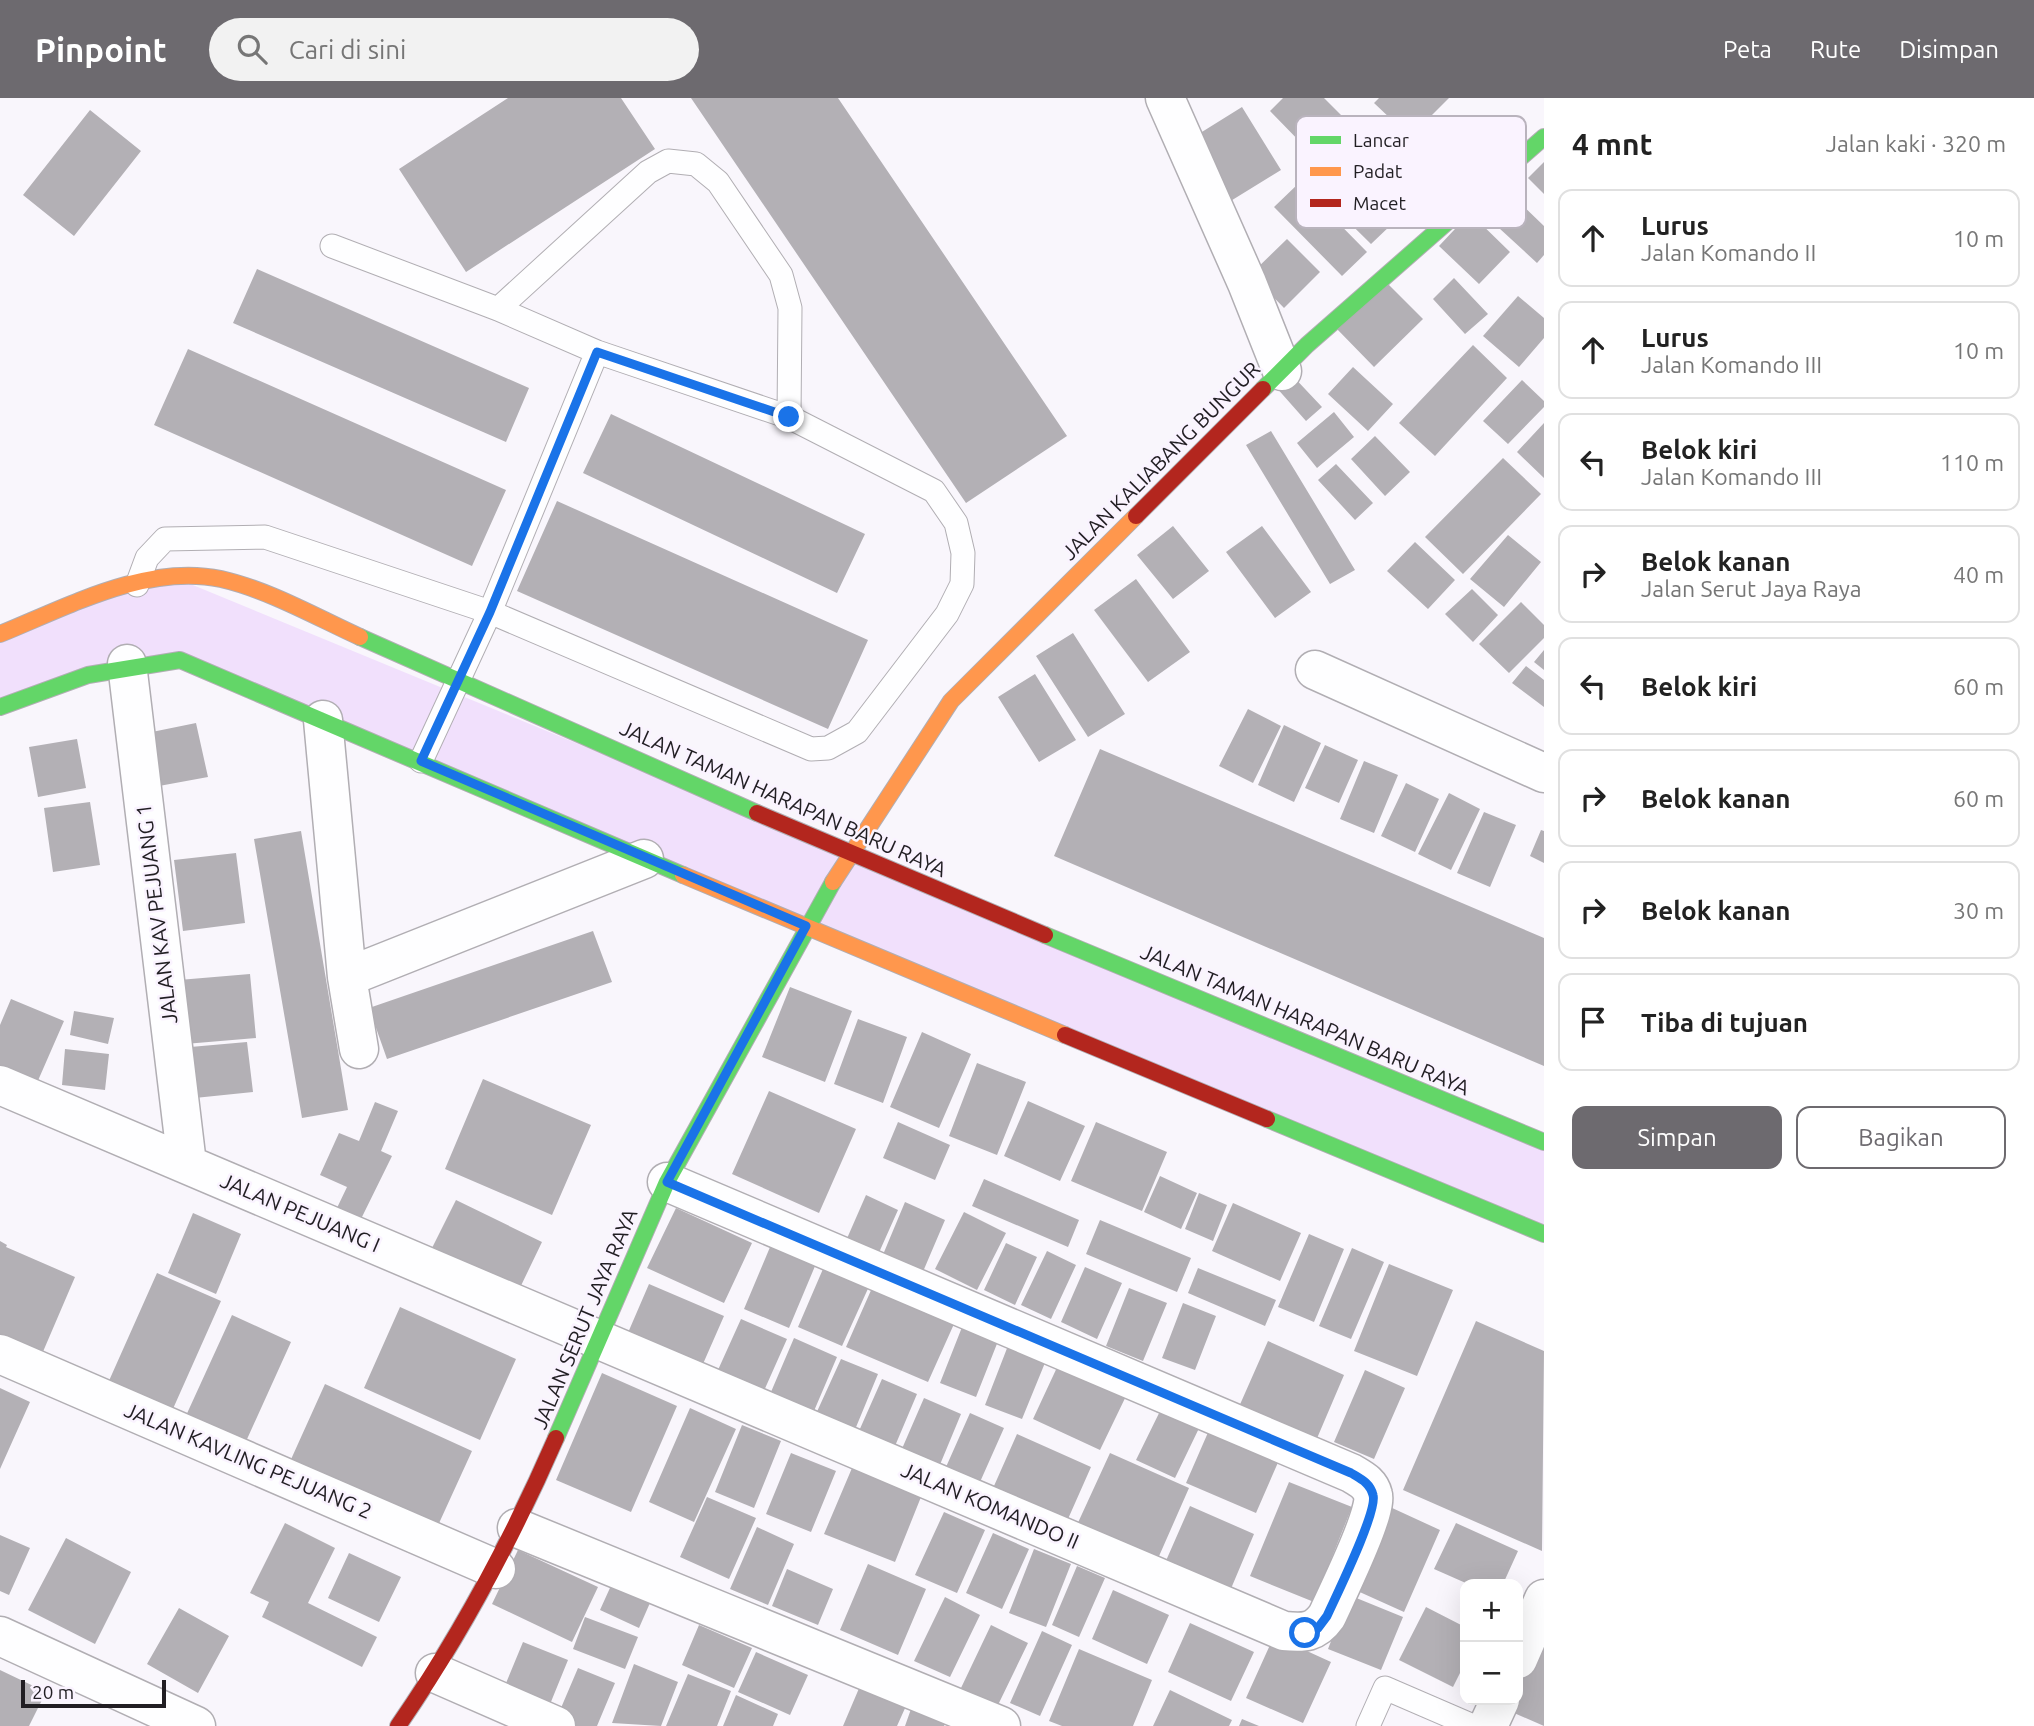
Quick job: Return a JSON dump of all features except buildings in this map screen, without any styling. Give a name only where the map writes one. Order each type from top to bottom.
[{"type":"street","points":[[1165,98],[1247,284],[1282,371]]},
{"type":"street","name":"JALAN KALIABANG BUNGUR","points":[[1526,153],[1544,137]]},
{"type":"street","name":"JALAN KALIABANG BUNGUR","points":[[806,926],[951,701],[1282,371],[1442,228]]},
{"type":"street","name":"JALAN TAMAN HARAPAN BARU RAYA","points":[[0,634],[112,590],[172,576],[216,578],[257,590],[850,854],[1544,1142]]},
{"type":"street","points":[[0,707],[47,686],[127,664],[180,660],[645,859],[1544,1234]]},
{"type":"street","name":"JALAN KAV PEJUANG 1","points":[[127,664],[187,1164]]},
{"type":"street","points":[[1315,670],[1544,773]]},
{"type":"street","points":[[323,720],[347,976],[359,1049]]},
{"type":"street","points":[[347,976],[645,859]]},
{"type":"street","name":"JALAN SERUT JAYA RAYA","points":[[398,1726],[435,1673],[517,1528],[600,1342],[667,1182],[806,926]]},
{"type":"street","name":"JALAN PEJUANG I","points":[[0,1085],[600,1342]]},
{"type":"street","name":"JALAN KOMANDO II","points":[[600,1342],[1284,1630],[1305,1633],[1318,1628],[1327,1616],[1370,1516],[1374,1497],[1367,1482],[1351,1473],[667,1182]]},
{"type":"street","name":"JALAN KAVLING PEJUANG 2","points":[[0,1354],[496,1569]]},
{"type":"street","points":[[517,1528],[1001,1726]]},
{"type":"street","points":[[1523,1647],[1544,1599]]},
{"type":"street","points":[[0,1636],[196,1726]]},
{"type":"street","points":[[435,1673],[556,1726]]},
{"type":"street","points":[[1488,1726],[1498,1705]]},
{"type":"lane","points":[[498,309],[648,172],[668,161],[696,164],[718,182],[781,275],[790,308],[789,417]]},
{"type":"lane","points":[[137,585],[147,558],[165,539],[265,537],[490,612],[811,749],[842,743],[857,732],[875,712],[947,614],[962,584],[963,553],[956,523],[934,491],[789,417],[597,352],[498,309],[332,246]]},
{"type":"lane","points":[[421,761],[490,612],[597,352]]},
{"type":"lane","points":[[1368,1726],[1385,1688],[1473,1726]]},
{"type":"shaded area","points":[[171,576],[1544,1142],[1544,1240],[180,660],[0,707],[0,637]]},
{"type":"traffic: fast","points":[[1526,153],[1544,137]]},
{"type":"traffic: fast","points":[[1263,389],[1307,345],[1440,228]]},
{"type":"traffic: fast","points":[[360,637],[757,813]]},
{"type":"traffic: fast","points":[[0,707],[88,675],[180,660],[683,875]]},
{"type":"traffic: fast","points":[[556,1438],[667,1182],[833,882]]},
{"type":"traffic: fast","points":[[1045,935],[1544,1142]]},
{"type":"traffic: fast","points":[[1267,1119],[1544,1234]]},
{"type":"traffic: slow","points":[[833,882],[951,701],[1136,516]]},
{"type":"traffic: slow","points":[[0,634],[108,590],[165,577],[193,576],[221,579],[257,590],[360,637]]},
{"type":"traffic: slow","points":[[683,875],[1065,1035]]},
{"type":"traffic: jam","points":[[1136,516],[1263,389]]},
{"type":"traffic: jam","points":[[757,813],[1045,935]]},
{"type":"traffic: jam","points":[[1065,1035],[1267,1119]]},
{"type":"traffic: jam","points":[[398,1726],[443,1657],[484,1586],[522,1513],[556,1438]]},
{"type":"route","points":[[789,417],[597,352],[490,612],[421,761],[806,926],[667,1182],[1367,1482],[1374,1497],[1370,1516],[1327,1616],[1318,1628],[1305,1633]]}]
